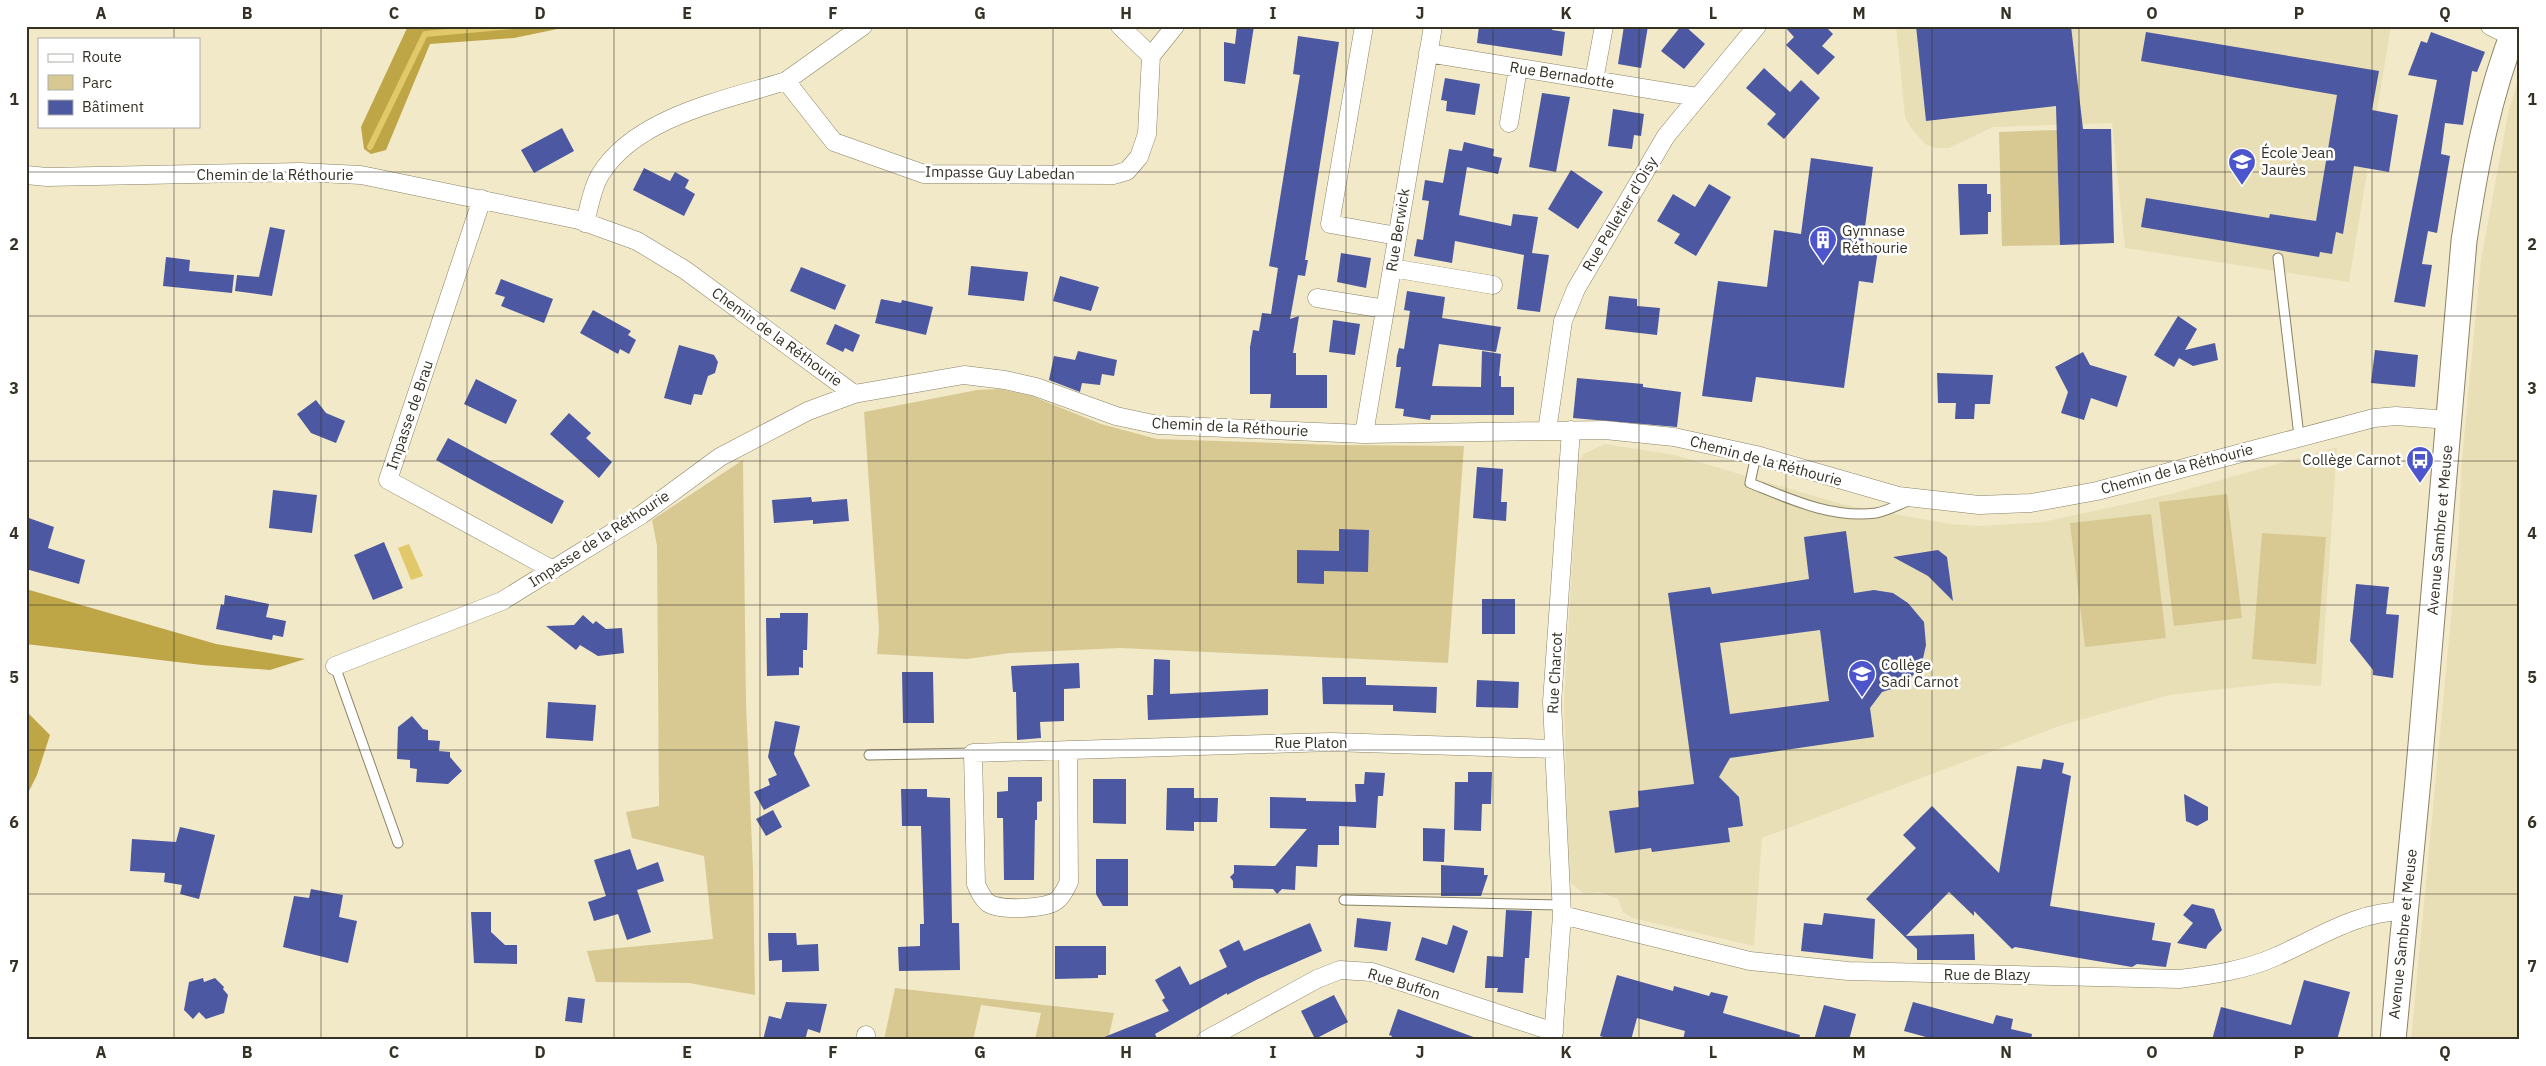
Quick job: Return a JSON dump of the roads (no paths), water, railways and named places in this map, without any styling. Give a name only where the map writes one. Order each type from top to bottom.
[{"type":"street","points":[[585,222],[599,176],[624,146],[681,114],[786,81],[862,26]]},
{"type":"street","points":[[1120,26],[1151,56],[1175,26]]},
{"type":"street","points":[[1364,26],[1330,224],[1397,236]]},
{"type":"street","name":"Rue Berwick","points":[[1364,434],[1433,26]]},
{"type":"street","points":[[1594,80],[1604,26]]},
{"type":"street","name":"Rue Pelletier d'Oisy","points":[[1547,431],[1563,320],[1576,289],[1666,136],[1757,26]]},
{"type":"street","name":"Avenue Sambre et Meuse","points":[[2393,1040],[2406,911],[2464,241],[2474,174],[2506,30]]},
{"type":"street","name":"Rue Bernadotte","points":[[1428,53],[1697,97]]},
{"type":"street","name":"Impasse Guy Labedan","points":[[786,81],[834,142],[924,174],[1113,175],[1126,171],[1139,158],[1147,134],[1151,56]]},
{"type":"street","points":[[1509,123],[1518,68]]},
{"type":"street","name":"Chemin de la Réthourie","points":[[26,175],[46,177],[299,172],[361,175],[482,199],[585,222],[637,241],[685,270],[854,394],[964,375],[1005,380],[1036,387],[1116,416],[1158,425],[1364,434],[1605,430],[1674,437],[1756,455],[1860,486],[1915,499],[1979,505],[2048,500],[2097,491],[2374,418],[2396,416],[2449,420]]},
{"type":"street","name":"Impasse de Brau","points":[[482,199],[388,480],[553,570]]},
{"type":"street","points":[[1392,268],[1493,285]]},
{"type":"street","points":[[1317,298],[1385,309]]},
{"type":"street","name":"Impasse de la Réthourie","points":[[335,666],[502,601],[641,515],[720,457],[808,411],[854,394]]},
{"type":"street","name":"Rue Charcot","points":[[1553,1036],[1561,910],[1552,702],[1571,430]]},
{"type":"street","name":"Rue Platon","points":[[973,754],[1332,742],[1554,749]]},
{"type":"street","points":[[973,754],[976,884],[980,895],[988,903],[998,908],[1043,907],[1055,902],[1063,894],[1069,882],[1068,750]]},
{"type":"street","name":"Rue de Blazy","points":[[1561,910],[1750,961],[1848,971],[2179,979],[2212,975],[2275,957],[2343,922],[2370,914],[2406,911]]},
{"type":"street","name":"Rue Buffon","points":[[1206,1040],[1317,979],[1340,970],[1372,972],[1553,1036]]},
{"type":"lane","points":[[2278,258],[2300,436]]},
{"type":"lane","points":[[1756,455],[1750,483],[1805,505],[1846,514],[1877,513],[1915,499]]},
{"type":"lane","points":[[335,666],[398,843]]},
{"type":"lane","points":[[869,755],[973,754]]},
{"type":"lane","points":[[1344,900],[1561,910]]},
{"type":"waterway","points":[[370,147],[425,34],[513,26]]},
{"type":"place","name":"École Jean Jaurès","points":[[2242,186]]},
{"type":"place","name":"Gymnase Réthourie","points":[[1823,264]]},
{"type":"place","name":"Collège Carnot","points":[[2420,484]]},
{"type":"place","name":"Collège Sadi Carnot","points":[[1862,698]]}]
